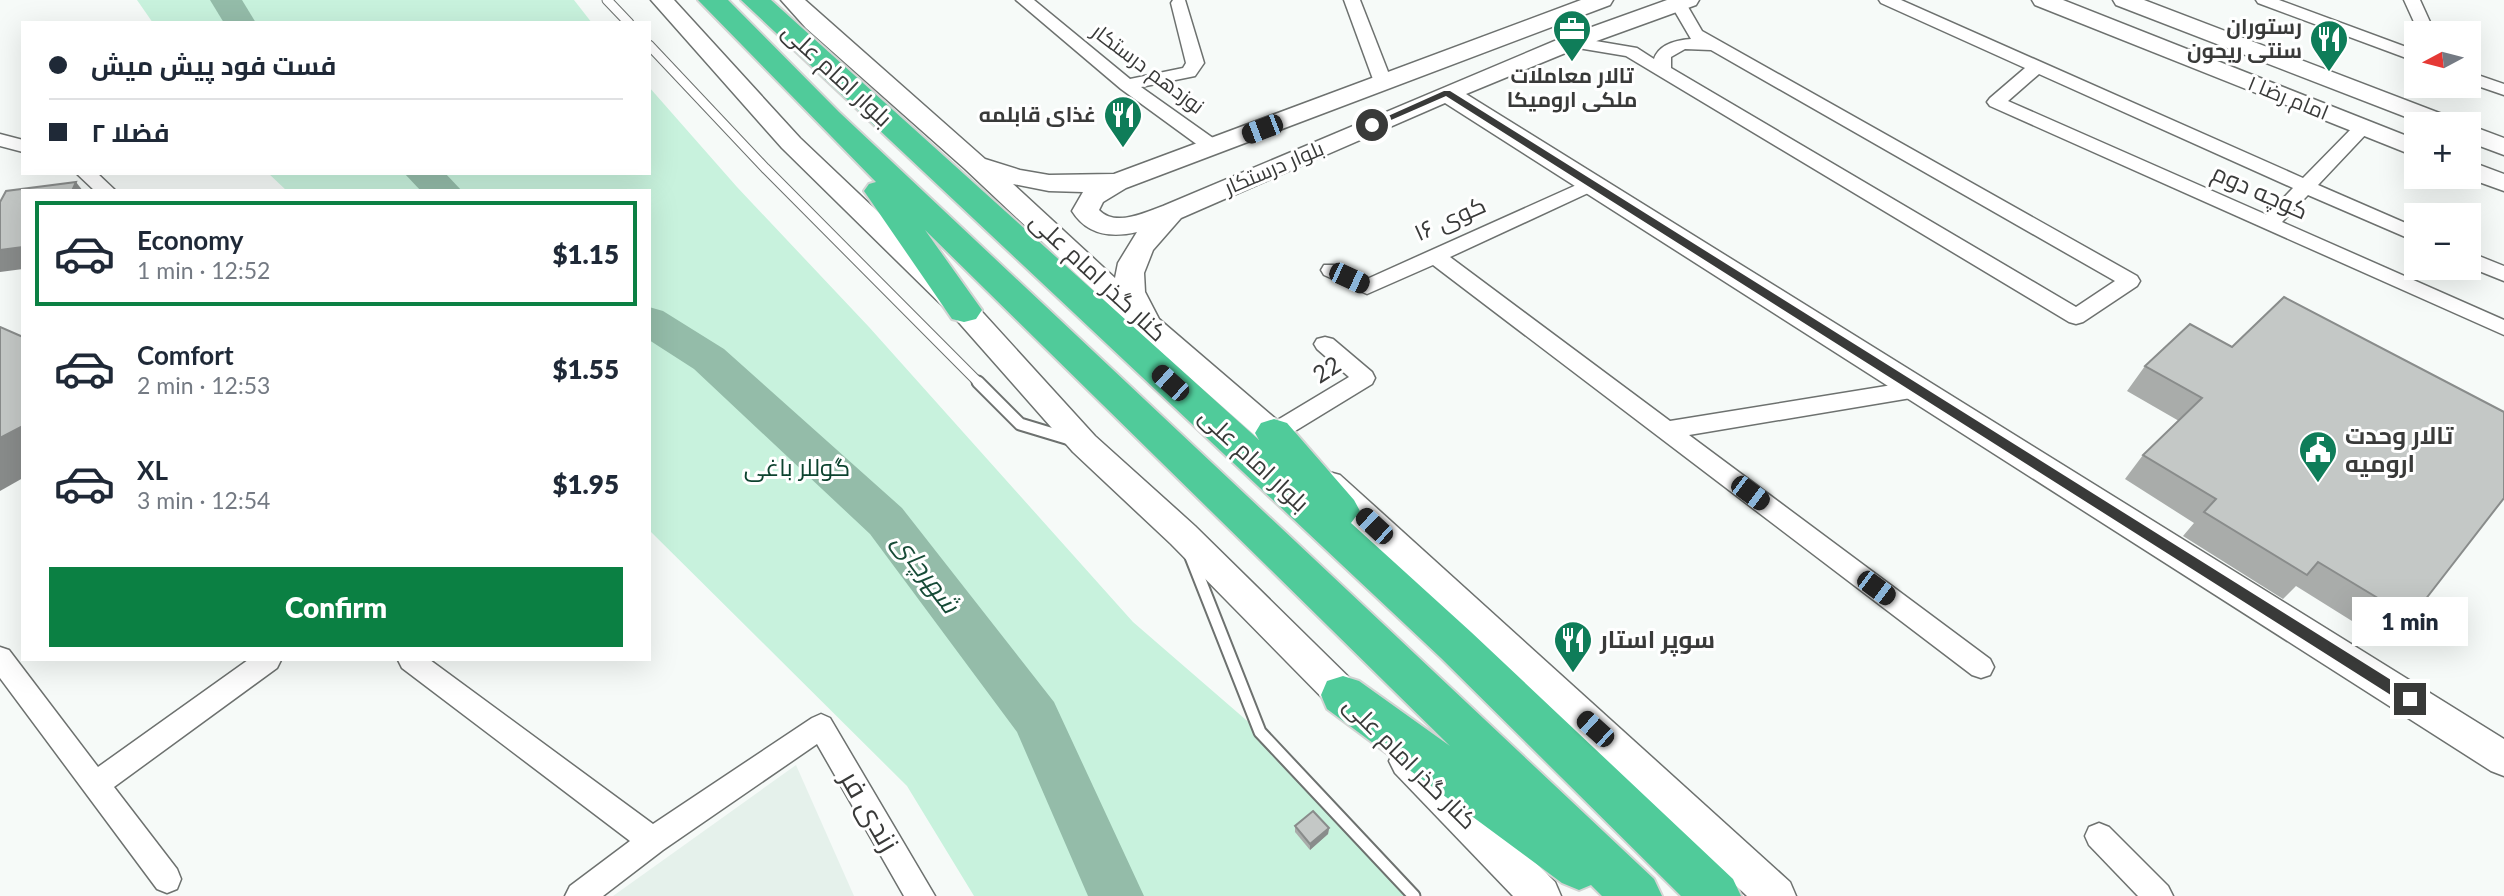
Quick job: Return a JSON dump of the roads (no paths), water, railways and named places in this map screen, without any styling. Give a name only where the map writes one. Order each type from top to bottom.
[{"type":"highway","name":"بلوار امام علی","points":[[712,0],[828,118],[1637,896]]},
{"type":"highway","name":"بلوار امام علی","points":[[755,0],[1456,645],[1716,896]]},
{"type":"highway","points":[[780,0],[814,23]]},
{"type":"highway","points":[[828,118],[964,310]]},
{"type":"highway","points":[[1274,433],[1456,645]]},
{"type":"highway","points":[[1343,695],[1618,896]]},
{"type":"main road","name":"کنار گذر امام علی","points":[[662,0],[791,143],[964,310],[1084,444],[1183,535],[1541,896]]},
{"type":"main road","name":"کنار گذر امام علی","points":[[792,0],[814,23],[974,163],[1147,324],[1274,433],[1776,896]]},
{"type":"main road","name":"بلوار درستکار","points":[[1602,0],[1117,182],[1093,197],[1085,211],[1088,218],[1102,225],[1116,226],[1133,225],[1172,212],[1447,93],[1572,42],[1683,1]]},
{"type":"main road","name":"امام رضا ۱","points":[[2043,0],[2404,144]]},
{"type":"main road","name":"امام رضا ۱","points":[[2124,0],[2415,112]]},
{"type":"main road","points":[[1447,93],[2504,758]]},
{"type":"main road","points":[[2481,138],[2504,147]]},
{"type":"main road","points":[[974,163],[1015,179],[1067,185],[1117,182]]},
{"type":"main road","points":[[2481,174],[2504,183]]},
{"type":"main road","points":[[1147,324],[1129,283],[1132,265],[1151,231],[1172,212]]},
{"type":"street","name":"نوزدهم درستکار","points":[[1024,0],[1127,85],[1213,147]]},
{"type":"street","points":[[1352,0],[1383,82]]},
{"type":"street","points":[[1887,0],[2404,230]]},
{"type":"street","points":[[2264,0],[2404,52]]},
{"type":"street","points":[[2412,0],[2422,21]]},
{"type":"street","points":[[1572,42],[1631,51],[2076,317],[2130,281],[1695,34],[1683,1]]},
{"type":"street","points":[[1127,85],[1189,72],[1195,63],[1178,3]]},
{"type":"street","points":[[1662,70],[1663,55],[1672,47],[1691,43],[1714,45]]},
{"type":"street","name":"کوچه دوم","points":[[2038,67],[1996,102],[2504,328]]},
{"type":"street","points":[[2482,82],[2504,90]]},
{"type":"street","points":[[2270,223],[2362,128]]},
{"type":"street","points":[[0,140],[21,145]]},
{"type":"street","points":[[87,175],[105,189]]},
{"type":"street","name":"کوی ۱۶","points":[[1331,270],[1367,287],[1592,184]]},
{"type":"street","points":[[1434,255],[1981,667]]},
{"type":"street","points":[[2481,264],[2504,274]]},
{"type":"street","name":"22","points":[[1274,433],[1364,378],[1325,344]]},
{"type":"street","points":[[1667,430],[1917,389]]},
{"type":"street","points":[[95,785],[267,661]]},
{"type":"street","points":[[412,661],[653,841],[580,896]]},
{"type":"street","points":[[8,664],[167,879]]},
{"type":"street","name":"زندی فر","points":[[653,841],[821,726],[920,896]]},
{"type":"street","points":[[2099,836],[2158,896]]},
{"type":"lane","points":[[607,0],[627,21]]},
{"type":"lane","points":[[651,47],[765,168],[1020,424],[1084,444]]},
{"type":"lane","points":[[1183,535],[1260,732],[1414,896]]},
{"type":"waterway","name":"شهرچای","points":[[226,0],[239,21]]},
{"type":"waterway","name":"شهرچای","points":[[424,175],[442,189]]},
{"type":"waterway","name":"شهرچای","points":[[651,322],[709,359],[886,521],[1036,718],[1116,896]]},
{"type":"place","name":"تالار معاملات ملکی ارومیکا","points":[[1572,63]]},
{"type":"place","name":"رستوران سنتی ریحون","points":[[2329,73]]},
{"type":"place","name":"غذای قابلمه","points":[[1123,149]]},
{"type":"place","name":"تالار وحدت ارومیه","points":[[2318,484]]},
{"type":"place","name":"سوپر استار","points":[[1573,674]]},
{"type":"park label","name":"گوللر باغی","points":[[797,468]]}]
